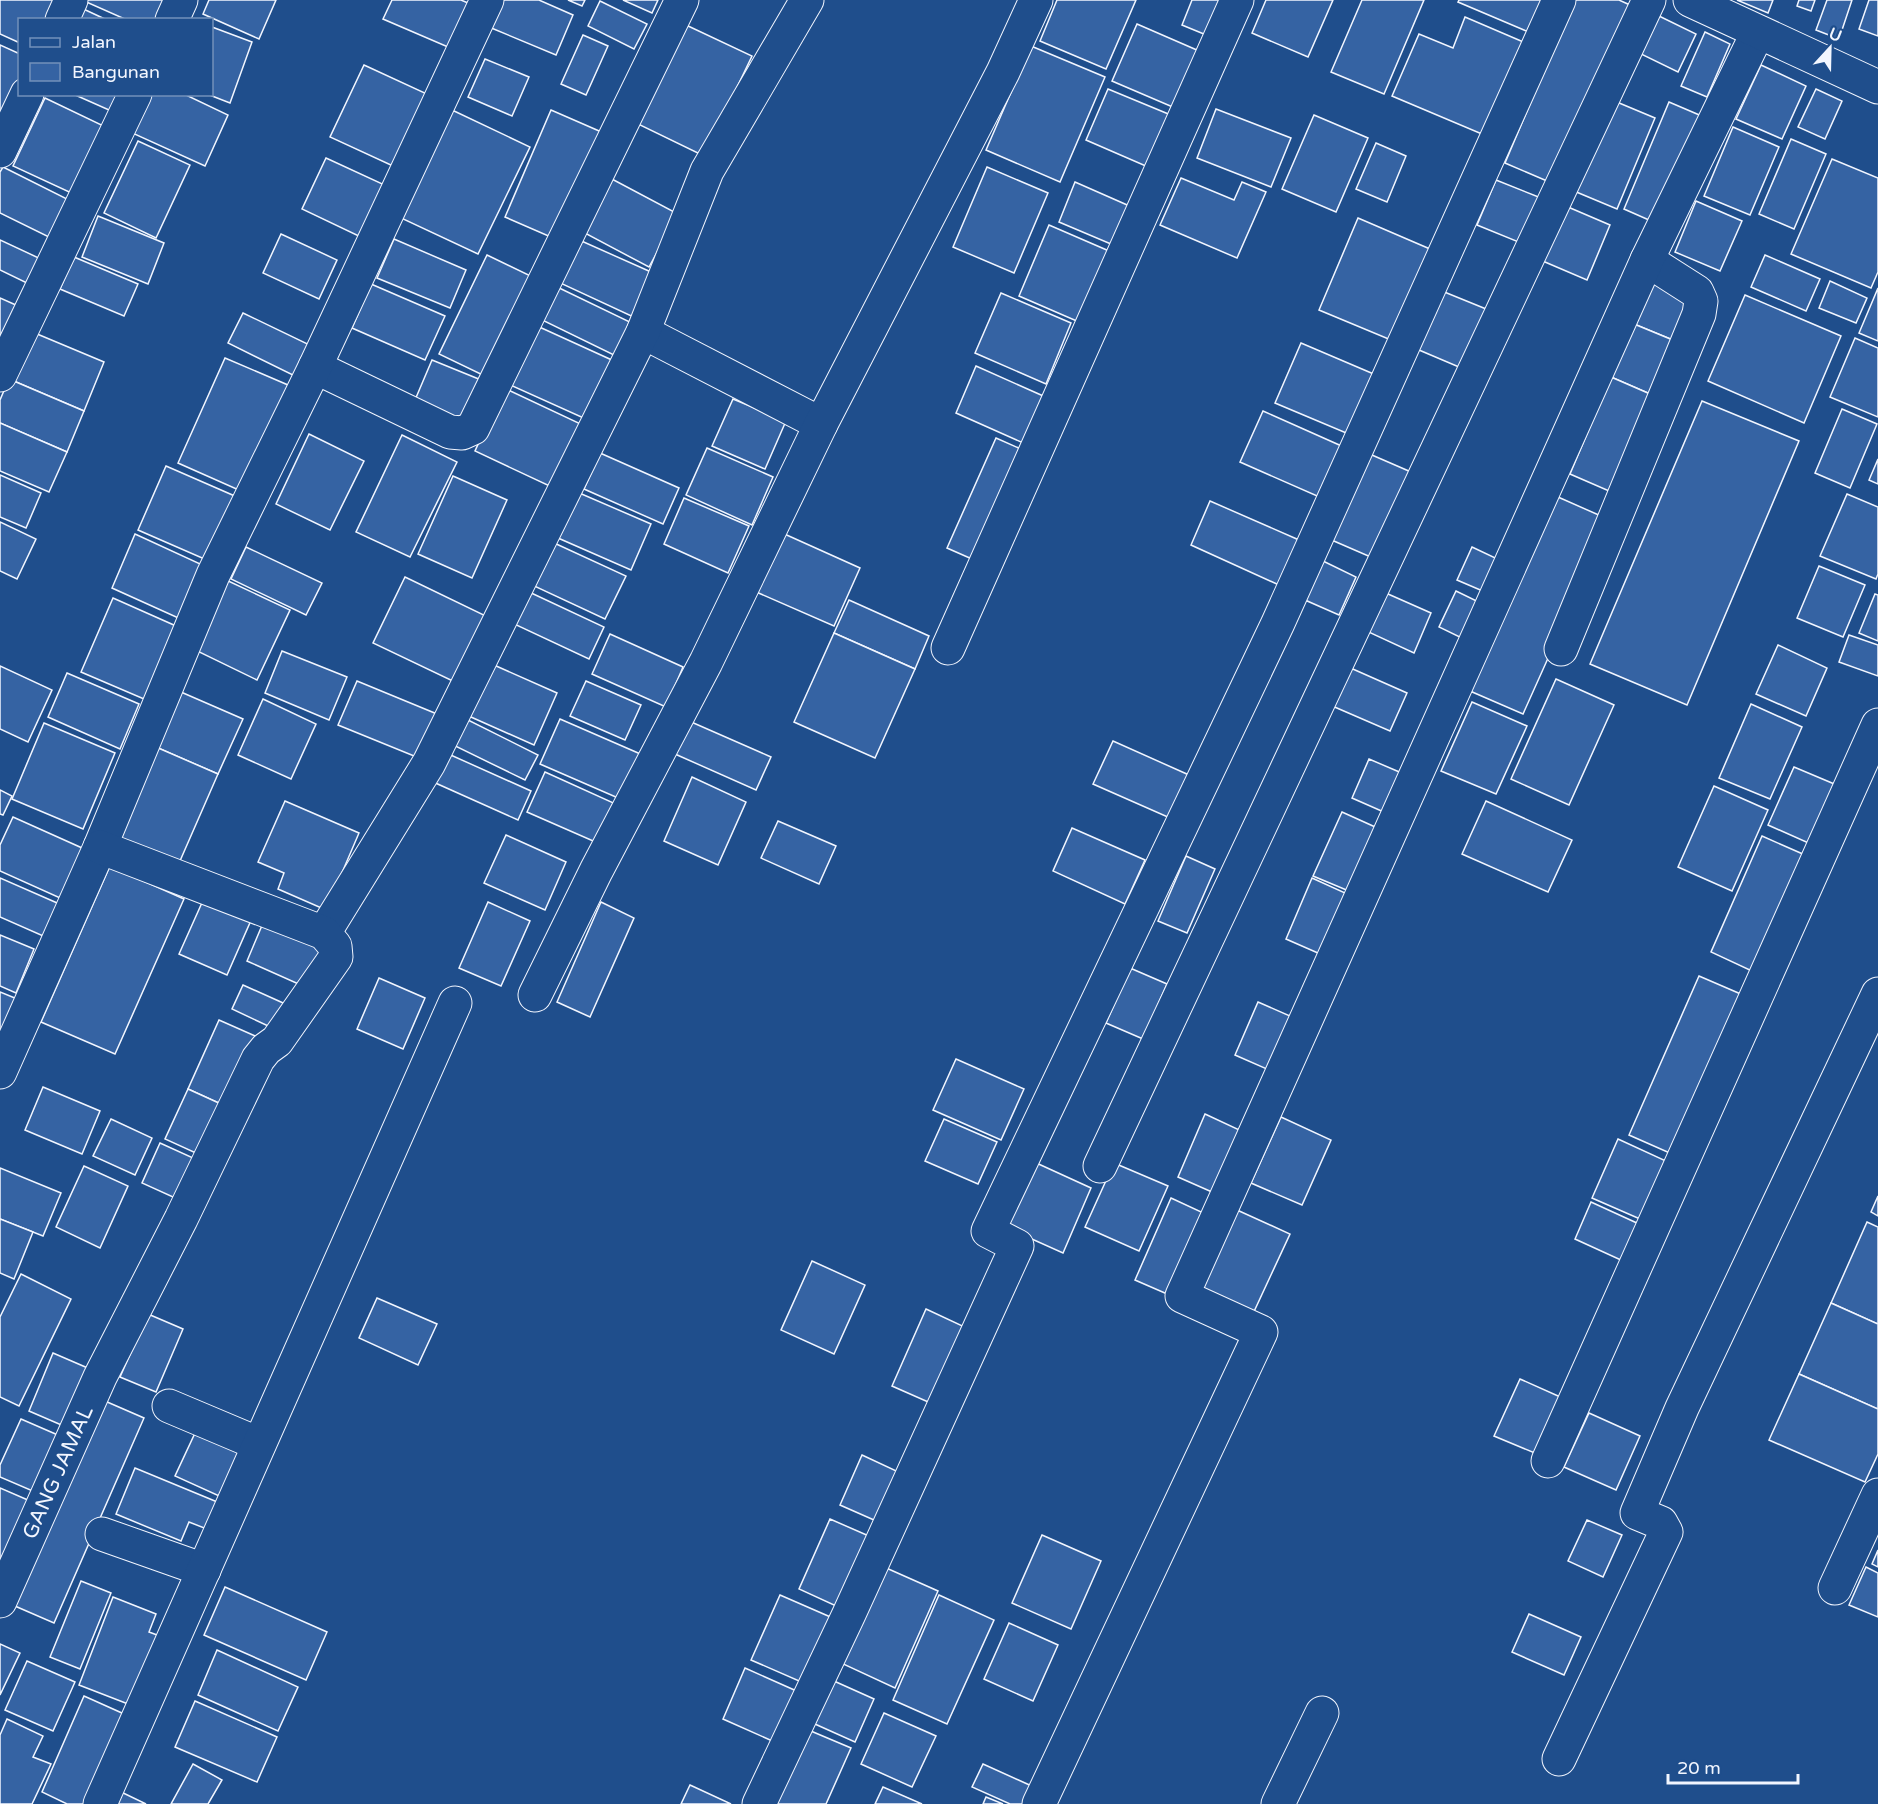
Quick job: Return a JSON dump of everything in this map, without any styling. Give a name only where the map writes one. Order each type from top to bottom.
[{"type":"street","points":[[63,18],[71,0]]},
{"type":"street","points":[[173,18],[182,0]]},
{"type":"street","points":[[0,1072],[100,847],[213,575],[315,367],[487,0]]},
{"type":"street","points":[[315,367],[450,432],[462,433],[473,428],[682,0]]},
{"type":"street","points":[[100,847],[324,933],[429,763],[643,332],[707,171],[807,0]]},
{"type":"street","points":[[535,995],[596,871],[706,662],[820,424],[1003,72],[1036,0]]},
{"type":"street","points":[[948,648],[1237,0]]},
{"type":"street","points":[[759,1804],[849,1614],[1017,1246],[988,1231],[1278,623],[1559,0]]},
{"type":"street","points":[[1100,1166],[1649,0]]},
{"type":"street","points":[[1690,0],[1878,87]]},
{"type":"street","points":[[1039,1804],[1261,1332],[1182,1296],[1647,260],[1758,32]]},
{"type":"street","points":[[0,151],[26,96]]},
{"type":"street","points":[[0,375],[134,96]]},
{"type":"street","points":[[1561,649],[1699,314],[1701,301],[1697,292],[1647,260]]},
{"type":"street","points":[[643,332],[820,424]]},
{"type":"street","points":[[1548,1461],[1878,726]]},
{"type":"street","name":"GANG JAMAL","points":[[0,1601],[100,1377],[181,1219],[258,1059],[277,1041],[336,957],[335,946],[324,933]]},
{"type":"street","points":[[1559,1759],[1666,1532],[1661,1523],[1637,1514],[1682,1408],[1878,993]]},
{"type":"street","points":[[100,1804],[455,1003]]},
{"type":"street","points":[[169,1406],[259,1444]]},
{"type":"street","points":[[1835,1588],[1878,1495]]},
{"type":"street","points":[[102,1534],[204,1570]]},
{"type":"street","points":[[1278,1804],[1322,1713]]},
{"type":"building","points":[[0,0],[61,0],[53,18],[18,18],[18,42],[0,34]]},
{"type":"building","points":[[82,0],[166,0],[159,18],[122,18]]},
{"type":"building","points":[[209,0],[276,0],[259,39],[203,14]]},
{"type":"building","points":[[392,0],[461,0],[468,3],[448,47],[383,19]]},
{"type":"building","points":[[501,0],[539,0],[573,15],[556,55],[489,27]]},
{"type":"building","points":[[568,0],[585,0],[582,6]]},
{"type":"building","points":[[623,0],[658,0],[652,13]]},
{"type":"building","points":[[1057,0],[1136,0],[1106,69],[1040,41]]},
{"type":"building","points":[[1192,0],[1232,0],[1216,39],[1182,25]]},
{"type":"building","points":[[1266,0],[1333,0],[1308,57],[1252,33]]},
{"type":"building","points":[[1362,0],[1424,0],[1384,94],[1331,72]]},
{"type":"building","points":[[1459,0],[1546,0],[1531,33],[1458,2]]},
{"type":"building","points":[[1574,0],[1619,0],[1630,5],[1554,184],[1505,163]]},
{"type":"building","points":[[1737,0],[1773,0],[1768,13]]},
{"type":"building","points":[[1799,0],[1815,0],[1811,11],[1797,6]]},
{"type":"building","points":[[1827,0],[1852,0],[1839,39],[1816,30]]},
{"type":"building","points":[[1869,0],[1878,0],[1878,36],[1859,29]]},
{"type":"building","points":[[600,1],[647,24],[634,49],[588,26]]},
{"type":"building","points":[[77,6],[103,18],[72,18]]},
{"type":"building","points":[[1659,16],[1696,34],[1678,72],[1641,54]]},
{"type":"building","points":[[1465,17],[1528,44],[1489,137],[1392,96],[1419,34],[1453,48]]},
{"type":"building","points":[[1137,24],[1206,54],[1182,111],[1112,81]]},
{"type":"building","points":[[686,25],[752,56],[704,156],[638,124]]},
{"type":"building","points":[[213,27],[252,42],[230,103],[212,96]]},
{"type":"building","points":[[1705,32],[1730,44],[1707,97],[1681,86]]},
{"type":"building","points":[[583,35],[608,46],[586,95],[561,84]]},
{"type":"building","points":[[0,45],[18,53],[18,88],[0,127]]},
{"type":"building","points":[[1031,46],[1105,77],[1060,182],[986,150]]},
{"type":"building","points":[[485,59],[529,77],[512,116],[468,97]]},
{"type":"building","points":[[364,65],[427,94],[393,166],[330,137]]},
{"type":"building","points":[[1761,65],[1806,86],[1782,139],[1736,119]]},
{"type":"building","points":[[1108,89],[1178,118],[1155,170],[1086,140]]},
{"type":"building","points":[[1816,89],[1842,101],[1825,139],[1798,127]]},
{"type":"building","points":[[78,96],[126,96],[118,114]]},
{"type":"building","points":[[147,96],[188,96],[228,115],[205,166],[130,132]]},
{"type":"building","points":[[45,98],[112,130],[80,197],[13,166]]},
{"type":"building","points":[[1612,100],[1655,118],[1617,209],[1574,191]]},
{"type":"building","points":[[1669,102],[1704,117],[1658,224],[1624,209]]},
{"type":"building","points":[[1216,109],[1291,138],[1271,187],[1197,158]]},
{"type":"building","points":[[452,110],[530,147],[478,254],[401,218]]},
{"type":"building","points":[[551,110],[606,134],[560,241],[505,217]]},
{"type":"building","points":[[1314,115],[1368,138],[1336,212],[1282,189]]},
{"type":"building","points":[[1733,127],[1779,147],[1750,215],[1704,196]]},
{"type":"building","points":[[1791,139],[1826,154],[1794,229],[1759,214]]},
{"type":"building","points":[[138,141],[190,165],[156,238],[104,213]]},
{"type":"building","points":[[1376,143],[1406,156],[1387,202],[1356,189]]},
{"type":"building","points":[[326,158],[389,187],[365,239],[302,209]]},
{"type":"building","points":[[1832,159],[1878,178],[1878,272],[1871,288],[1791,254]]},
{"type":"building","points":[[3,167],[75,203],[57,241],[0,213],[0,172]]},
{"type":"building","points":[[987,167],[1048,193],[1014,273],[953,247]]},
{"type":"building","points":[[610,178],[678,214],[649,267],[581,231]]},
{"type":"building","points":[[1181,178],[1234,200],[1242,182],[1266,192],[1237,258],[1160,225]]},
{"type":"building","points":[[1496,180],[1546,200],[1526,245],[1477,225]]},
{"type":"building","points":[[1075,182],[1134,208],[1118,247],[1059,222]]},
{"type":"building","points":[[1696,201],[1742,221],[1720,271],[1675,252]]},
{"type":"building","points":[[1561,204],[1610,225],[1587,280],[1538,259]]},
{"type":"building","points":[[98,216],[164,243],[148,284],[82,257]]},
{"type":"building","points":[[1358,218],[1430,249],[1391,340],[1319,310]]},
{"type":"building","points":[[1049,225],[1109,251],[1079,322],[1019,296]]},
{"type":"building","points":[[281,234],[337,260],[319,299],[263,273]]},
{"type":"building","points":[[394,239],[466,270],[450,308],[377,278]]},
{"type":"building","points":[[577,239],[660,276],[640,320],[558,282]]},
{"type":"building","points":[[0,240],[43,260],[31,285],[0,270]]},
{"type":"building","points":[[487,255],[539,280],[491,379],[439,354]]},
{"type":"building","points":[[1765,255],[1820,279],[1806,311],[1751,287]]},
{"type":"building","points":[[74,257],[138,284],[124,316],[60,289]]},
{"type":"building","points":[[1652,280],[1699,300],[1680,343],[1634,324]]},
{"type":"building","points":[[1830,281],[1867,298],[1856,323],[1819,308]]},
{"type":"building","points":[[371,284],[445,316],[425,360],[352,328]]},
{"type":"building","points":[[553,285],[634,324],[618,357],[538,318]]},
{"type":"building","points":[[1878,288],[1878,341],[1859,333]]},
{"type":"building","points":[[1437,289],[1491,311],[1466,370],[1412,347]]},
{"type":"building","points":[[1001,293],[1071,323],[1046,384],[975,353]]},
{"type":"building","points":[[1745,295],[1841,336],[1804,423],[1708,381]]},
{"type":"building","points":[[0,298],[18,306],[0,345]]},
{"type":"building","points":[[243,313],[318,349],[303,380],[228,343]]},
{"type":"building","points":[[1634,324],[1680,343],[1657,397],[1611,377]]},
{"type":"building","points":[[535,325],[614,361],[588,420],[508,384]]},
{"type":"building","points":[[30,331],[104,362],[84,411],[9,379]]},
{"type":"building","points":[[1855,338],[1878,348],[1878,417],[1830,397]]},
{"type":"building","points":[[1301,343],[1376,375],[1351,435],[1275,403]]},
{"type":"building","points":[[225,358],[288,385],[241,491],[178,463]]},
{"type":"building","points":[[432,360],[486,382],[465,429],[412,407]]},
{"type":"building","points":[[976,366],[1050,399],[1030,446],[956,413]]},
{"type":"building","points":[[1611,377],[1657,397],[1616,494],[1570,474]]},
{"type":"building","points":[[9,379],[84,411],[67,452],[0,423],[0,400]]},
{"type":"building","points":[[504,388],[585,426],[556,489],[475,451]]},
{"type":"building","points":[[733,399],[786,421],[765,469],[712,446]]},
{"type":"building","points":[[1702,401],[1799,441],[1687,705],[1590,664]]},
{"type":"building","points":[[1842,409],[1877,424],[1850,488],[1815,473]]},
{"type":"building","points":[[1263,411],[1346,448],[1324,499],[1240,462]]},
{"type":"building","points":[[0,423],[67,452],[49,492],[0,471]]},
{"type":"building","points":[[309,434],[364,461],[330,530],[276,504]]},
{"type":"building","points":[[402,435],[457,462],[410,557],[356,532]]},
{"type":"building","points":[[996,438],[1030,453],[981,563],[947,548]]},
{"type":"building","points":[[707,448],[773,477],[752,525],[686,495]]},
{"type":"building","points":[[1365,452],[1411,472],[1373,558],[1327,538]]},
{"type":"building","points":[[600,453],[679,488],[663,524],[584,489]]},
{"type":"building","points":[[1878,459],[1878,484],[1869,480]]},
{"type":"building","points":[[166,466],[237,497],[209,561],[138,530]]},
{"type":"building","points":[[0,475],[41,493],[26,528],[0,517]]},
{"type":"building","points":[[453,476],[507,500],[472,578],[418,554]]},
{"type":"building","points":[[577,492],[651,524],[631,570],[558,538]]},
{"type":"building","points":[[1847,494],[1878,507],[1878,574],[1876,579],[1820,556]]},
{"type":"building","points":[[1558,497],[1610,520],[1523,714],[1470,691]]},
{"type":"building","points":[[684,498],[749,526],[728,573],[664,544]]},
{"type":"building","points":[[1210,501],[1299,540],[1279,585],[1191,545]]},
{"type":"building","points":[[0,522],[36,539],[17,579],[0,571]]},
{"type":"building","points":[[780,532],[860,568],[834,626],[754,591]]},
{"type":"building","points":[[135,534],[209,568],[185,621],[112,588]]},
{"type":"building","points":[[552,542],[626,576],[605,619],[532,585]]},
{"type":"building","points":[[246,547],[322,583],[306,615],[231,579]]},
{"type":"building","points":[[1472,547],[1506,563],[1492,595],[1457,580]]},
{"type":"building","points":[[1323,561],[1356,577],[1339,615],[1305,600]]},
{"type":"building","points":[[1819,566],[1865,585],[1843,637],[1797,618]]},
{"type":"building","points":[[405,577],[490,618],[459,684],[373,643]]},
{"type":"building","points":[[224,579],[290,610],[257,680],[191,648]]},
{"type":"building","points":[[1379,590],[1431,613],[1414,653],[1362,629]]},
{"type":"building","points":[[527,591],[604,627],[589,659],[512,623]]},
{"type":"building","points":[[1456,591],[1489,607],[1472,643],[1439,627]]},
{"type":"building","points":[[1875,594],[1878,595],[1878,641],[1859,633]]},
{"type":"building","points":[[113,598],[176,626],[144,699],[81,672]]},
{"type":"building","points":[[849,600],[929,636],[915,669],[834,633]]},
{"type":"building","points":[[834,633],[915,669],[875,758],[794,722]]},
{"type":"building","points":[[610,634],[683,667],[666,707],[592,674]]},
{"type":"building","points":[[1849,635],[1878,645],[1878,676],[1839,662]]},
{"type":"building","points":[[1778,645],[1827,668],[1806,716],[1756,694]]},
{"type":"building","points":[[282,651],[347,677],[329,720],[265,693]]},
{"type":"building","points":[[485,661],[557,693],[534,745],[462,713]]},
{"type":"building","points":[[0,666],[52,690],[28,742],[0,729]]},
{"type":"building","points":[[1346,666],[1407,693],[1390,731],[1330,705]]},
{"type":"building","points":[[67,673],[139,704],[120,749],[48,717]]},
{"type":"building","points":[[1556,679],[1614,705],[1569,805],[1511,779]]},
{"type":"building","points":[[357,681],[437,714],[419,758],[338,725]]},
{"type":"building","points":[[586,681],[641,705],[625,740],[570,716]]},
{"type":"building","points":[[174,689],[243,719],[218,774],[149,744]]},
{"type":"building","points":[[263,699],[316,724],[291,779],[238,755]]},
{"type":"building","points":[[1472,702],[1527,726],[1496,794],[1441,771]]},
{"type":"building","points":[[1751,704],[1802,727],[1770,799],[1719,778]]},
{"type":"building","points":[[458,715],[538,755],[525,780],[445,741]]},
{"type":"building","points":[[560,719],[645,756],[625,801],[540,764]]},
{"type":"building","points":[[689,721],[771,757],[756,790],[675,754]]},
{"type":"building","points":[[44,723],[115,753],[83,829],[12,799]]},
{"type":"building","points":[[1113,741],[1189,775],[1170,818],[1093,784]]},
{"type":"building","points":[[149,744],[218,774],[176,870],[106,840]]},
{"type":"building","points":[[444,752],[531,791],[518,820],[431,781]]},
{"type":"building","points":[[1369,759],[1404,774],[1386,813],[1352,798]]},
{"type":"building","points":[[1794,767],[1839,786],[1813,845],[1768,825]]},
{"type":"building","points":[[545,772],[618,805],[600,844],[527,812]]},
{"type":"building","points":[[692,777],[746,802],[718,865],[664,841]]},
{"type":"building","points":[[1714,786],[1768,810],[1732,891],[1678,867]]},
{"type":"building","points":[[0,790],[12,796],[3,815],[0,814]]},
{"type":"building","points":[[285,801],[359,833],[326,910],[278,889],[284,873],[258,862]]},
{"type":"building","points":[[1486,801],[1572,840],[1548,892],[1462,854]]},
{"type":"building","points":[[1342,812],[1384,831],[1356,894],[1313,876]]},
{"type":"building","points":[[13,817],[91,852],[69,902],[0,871],[0,845]]},
{"type":"building","points":[[778,821],[836,846],[819,884],[761,858]]},
{"type":"building","points":[[1072,828],[1145,860],[1125,904],[1053,871]]},
{"type":"building","points":[[506,835],[566,862],[545,910],[484,883]]},
{"type":"building","points":[[1762,836],[1805,855],[1754,972],[1711,952]]},
{"type":"building","points":[[1186,856],[1215,869],[1187,933],[1158,921]]},
{"type":"building","points":[[110,866],[184,899],[115,1054],[41,1022]]},
{"type":"building","points":[[0,878],[64,906],[50,939],[0,917]]},
{"type":"building","points":[[1312,878],[1354,897],[1327,957],[1286,939]]},
{"type":"building","points":[[205,896],[252,918],[227,975],[179,954]]},
{"type":"building","points":[[488,902],[530,921],[501,986],[459,968]]},
{"type":"building","points":[[601,902],[634,918],[590,1017],[557,1002]]},
{"type":"building","points":[[266,916],[332,946],[312,990],[247,961]]},
{"type":"building","points":[[0,935],[34,949],[16,993],[0,986]]},
{"type":"building","points":[[1130,968],[1167,984],[1143,1039],[1106,1023]]},
{"type":"building","points":[[1699,976],[1743,995],[1672,1154],[1629,1135]]},
{"type":"building","points":[[379,978],[425,998],[403,1049],[357,1029]]},
{"type":"building","points":[[243,985],[292,1007],[281,1032],[232,1009]]},
{"type":"building","points":[[0,992],[22,1001],[0,1043]]},
{"type":"building","points":[[1258,1002],[1299,1020],[1276,1073],[1235,1055]]},
{"type":"building","points":[[219,1020],[264,1040],[232,1109],[188,1089]]},
{"type":"building","points":[[956,1059],[1024,1089],[1001,1140],[933,1110]]},
{"type":"building","points":[[43,1087],[100,1111],[82,1154],[25,1130]]},
{"type":"building","points":[[188,1089],[232,1109],[209,1159],[165,1139]]},
{"type":"building","points":[[1205,1114],[1248,1134],[1221,1196],[1178,1177]]},
{"type":"building","points":[[1281,1117],[1331,1140],[1302,1205],[1251,1183]]},
{"type":"building","points":[[111,1119],[152,1138],[135,1175],[93,1156]]},
{"type":"building","points":[[944,1119],[997,1142],[978,1184],[925,1161]]},
{"type":"building","points":[[1618,1139],[1666,1161],[1640,1219],[1592,1198]]},
{"type":"building","points":[[160,1143],[202,1162],[184,1202],[142,1183]]},
{"type":"building","points":[[1032,1161],[1091,1188],[1063,1253],[1003,1226]]},
{"type":"building","points":[[1114,1163],[1168,1186],[1139,1251],[1085,1227]]},
{"type":"building","points":[[84,1166],[128,1186],[100,1248],[56,1227]]},
{"type":"building","points":[[0,1168],[61,1193],[43,1236],[0,1219]]},
{"type":"building","points":[[1878,1196],[1878,1216],[1871,1212]]},
{"type":"building","points":[[1171,1198],[1210,1216],[1174,1297],[1135,1280]]},
{"type":"building","points":[[1591,1202],[1639,1224],[1623,1261],[1575,1239]]},
{"type":"building","points":[[1237,1210],[1290,1234],[1251,1318],[1199,1295]]},
{"type":"building","points":[[0,1219],[33,1232],[14,1279],[0,1273]]},
{"type":"building","points":[[1867,1222],[1878,1227],[1878,1324],[1831,1303]]},
{"type":"building","points":[[812,1261],[865,1285],[834,1354],[781,1330]]},
{"type":"building","points":[[21,1274],[71,1299],[19,1406],[0,1397],[0,1317]]},
{"type":"building","points":[[377,1298],[437,1324],[418,1365],[359,1338]]},
{"type":"building","points":[[1831,1303],[1878,1324],[1878,1409],[1799,1374]]},
{"type":"building","points":[[926,1309],[969,1329],[935,1405],[892,1386]]},
{"type":"building","points":[[148,1314],[183,1329],[156,1392],[120,1377]]},
{"type":"building","points":[[53,1353],[90,1369],[66,1427],[29,1411]]},
{"type":"building","points":[[1799,1374],[1878,1409],[1878,1454],[1865,1482],[1769,1440]]},
{"type":"building","points":[[1520,1379],[1567,1400],[1542,1456],[1494,1436]]},
{"type":"building","points":[[98,1398],[144,1418],[54,1623],[8,1603]]},
{"type":"building","points":[[1589,1413],[1640,1436],[1616,1490],[1564,1467]]},
{"type":"building","points":[[21,1419],[67,1439],[42,1495],[0,1477],[0,1465]]},
{"type":"building","points":[[196,1431],[249,1454],[228,1500],[175,1476]]},
{"type":"building","points":[[862,1455],[905,1475],[883,1524],[840,1505]]},
{"type":"building","points":[[135,1468],[227,1506],[217,1533],[189,1522],[181,1541],[116,1514]]},
{"type":"building","points":[[0,1488],[37,1504],[0,1588]]},
{"type":"building","points":[[830,1519],[878,1540],[847,1611],[799,1589]]},
{"type":"building","points":[[1587,1520],[1622,1535],[1603,1577],[1568,1561]]},
{"type":"building","points":[[1042,1535],[1101,1561],[1071,1629],[1012,1603]]},
{"type":"building","points":[[1878,1550],[1878,1567],[1872,1564]]},
{"type":"building","points":[[884,1567],[938,1591],[895,1688],[841,1663]]},
{"type":"building","points":[[1866,1567],[1878,1573],[1878,1617],[1849,1605]]},
{"type":"building","points":[[81,1581],[111,1593],[80,1669],[50,1657]]},
{"type":"building","points":[[225,1587],[327,1632],[306,1680],[204,1635]]},
{"type":"building","points":[[780,1595],[835,1619],[806,1684],[751,1660]]},
{"type":"building","points":[[939,1595],[994,1620],[947,1724],[893,1700]]},
{"type":"building","points":[[113,1597],[156,1614],[149,1632],[168,1639],[141,1709],[79,1685]]},
{"type":"building","points":[[1529,1614],[1581,1637],[1564,1675],[1512,1652]]},
{"type":"building","points":[[1009,1623],[1058,1645],[1033,1701],[984,1679]]},
{"type":"building","points":[[0,1644],[20,1653],[0,1695]]},
{"type":"building","points":[[217,1650],[298,1687],[278,1731],[198,1695]]},
{"type":"building","points":[[27,1661],[75,1682],[53,1731],[5,1710]]},
{"type":"building","points":[[745,1668],[801,1693],[779,1744],[723,1719]]},
{"type":"building","points":[[825,1677],[874,1699],[855,1742],[806,1720]]},
{"type":"building","points":[[84,1696],[133,1718],[95,1804],[67,1804],[42,1792]]},
{"type":"building","points":[[195,1701],[277,1737],[257,1782],[175,1747]]},
{"type":"building","points":[[884,1713],[936,1736],[912,1787],[861,1764]]},
{"type":"building","points":[[7,1719],[43,1736],[33,1757],[51,1764],[32,1804],[0,1804],[0,1735]]},
{"type":"building","points":[[799,1726],[851,1748],[826,1804],[764,1804]]},
{"type":"building","points":[[193,1764],[222,1780],[208,1804],[171,1804]]},
{"type":"building","points":[[983,1764],[1036,1788],[1029,1804],[1010,1804],[972,1787]]},
{"type":"building","points":[[690,1785],[731,1804],[681,1804]]},
{"type":"building","points":[[883,1787],[922,1804],[875,1804]]},
{"type":"building","points":[[117,1790],[146,1804],[110,1804]]},
{"type":"building","points":[[986,1797],[1003,1804],[983,1804]]}]
